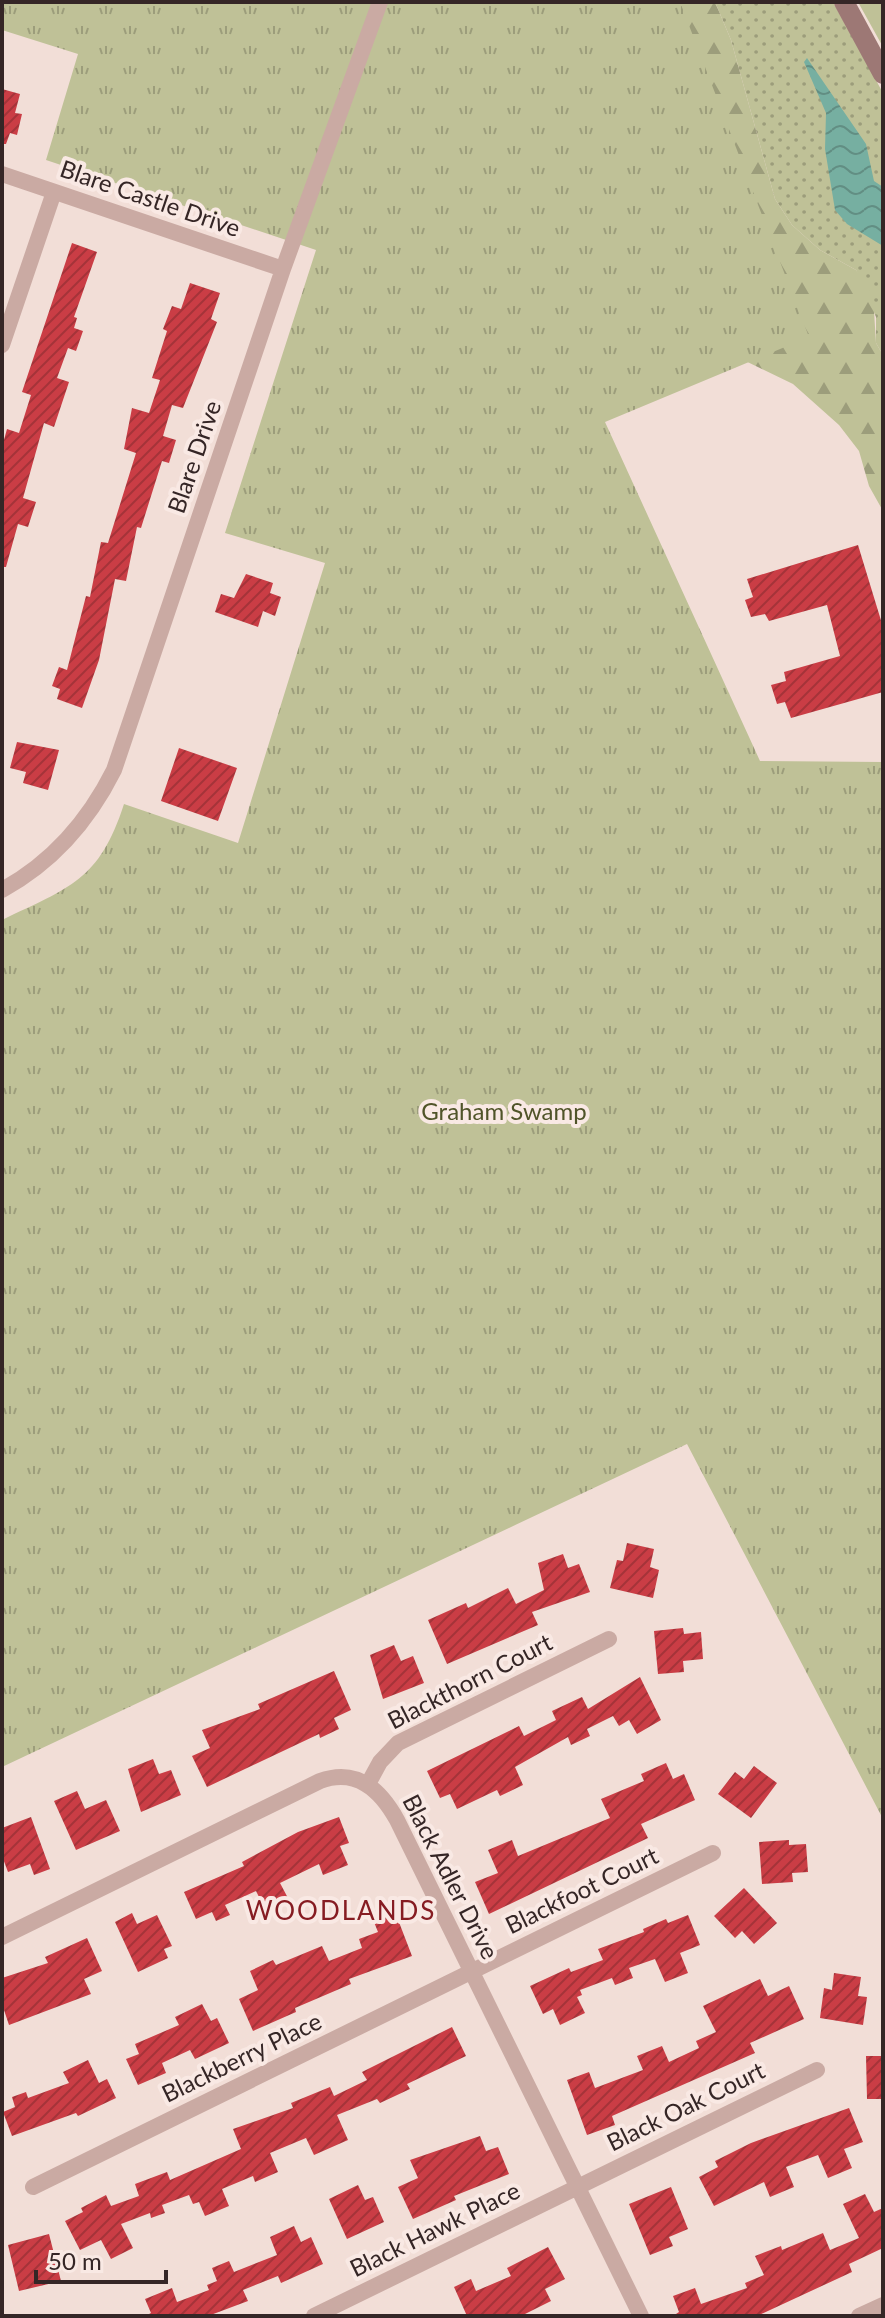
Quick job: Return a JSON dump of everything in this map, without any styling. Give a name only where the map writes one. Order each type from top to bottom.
[{"type":"street","name":"Blare Drive","points":[[2,890],[38,867],[69,838],[93,807],[114,770],[283,269],[380,2]]},
{"type":"street","points":[[844,2],[883,74]]},
{"type":"street","name":"Blare Castle Drive","points":[[2,174],[283,269]]},
{"type":"street","points":[[2,345],[54,192]]},
{"type":"street","name":"Blackthorn Court","points":[[368,1784],[380,1762],[398,1743],[609,1639]]},
{"type":"street","name":"Black Adler Drive","points":[[2,1937],[320,1781],[343,1776],[368,1784],[391,1809],[641,2316]]},
{"type":"street","name":"Blackfoot Court","points":[[472,1973],[713,1853]]},
{"type":"street","name":"Blackberry Place","points":[[33,2187],[472,1973]]},
{"type":"street","name":"Black Oak Court","points":[[576,2187],[817,2070]]},
{"type":"street","name":"Black Hawk Place","points":[[314,2316],[576,2187]]},
{"type":"street","points":[[859,2316],[883,2305]]},
{"type":"green space","name":"Graham Swamp","points":[[2,2],[680,2],[809,337],[605,422],[760,761],[883,762],[883,1819],[687,1444],[2,1767],[2,920],[64,889],[92,866],[104,850],[124,804],[238,843],[325,563],[225,533],[316,250],[46,160],[78,54],[2,30]]},
{"type":"green space","points":[[474,2],[715,2],[731,40],[775,199],[792,225],[820,250],[856,270],[873,295],[876,343],[883,355],[883,511],[869,486],[859,451],[839,425],[793,384],[700,339]]},
{"type":"green space","points":[[715,2],[833,2],[883,93],[883,355],[876,343],[876,317],[856,270],[820,250],[792,225],[775,199],[731,40]]},
{"type":"green space","points":[[858,2],[883,2],[883,47]]},
{"type":"water","points":[[807,58],[866,144],[874,181],[883,187],[883,246],[847,224],[835,210],[825,149],[826,113],[804,62]]},
{"type":"building","points":[[2,89],[20,94],[15,113],[22,114],[17,135],[10,133],[6,144],[2,144]]},
{"type":"building","points":[[72,243],[97,252],[74,317],[77,318],[74,328],[83,331],[76,351],[68,348],[57,378],[69,382],[54,427],[44,423],[23,498],[36,502],[28,527],[18,524],[6,567],[2,567],[2,447],[7,429],[19,433],[31,395],[22,392]]},
{"type":"building","points":[[190,283],[220,293],[211,319],[217,322],[183,408],[172,405],[163,436],[176,440],[169,463],[162,461],[141,528],[137,527],[126,581],[115,579],[99,660],[82,708],[57,699],[60,689],[52,686],[59,667],[67,670],[86,596],[90,597],[101,542],[108,543],[136,453],[124,449],[132,408],[149,413],[160,380],[152,378],[167,331],[163,329],[172,306],[181,309]]},
{"type":"building","points":[[858,545],[883,627],[883,692],[791,718],[785,702],[777,704],[771,685],[786,681],[784,672],[840,656],[827,605],[769,621],[765,614],[751,617],[745,600],[753,597],[747,579]]},
{"type":"building","points":[[246,574],[273,583],[270,593],[281,597],[275,616],[263,611],[258,627],[215,612],[221,594],[234,598]]},
{"type":"building","points":[[17,742],[59,750],[48,790],[23,783],[26,772],[10,768]]},
{"type":"building","points":[[179,748],[237,768],[218,821],[161,801]]},
{"type":"building","points":[[627,1543],[654,1549],[650,1567],[659,1570],[653,1598],[610,1588],[617,1560],[623,1561]]},
{"type":"building","points":[[563,1554],[568,1568],[579,1564],[590,1592],[532,1612],[538,1625],[447,1664],[428,1620],[466,1603],[468,1608],[508,1588],[516,1604],[544,1590],[538,1563]]},
{"type":"building","points":[[683,1628],[684,1634],[701,1632],[703,1659],[683,1661],[684,1672],[658,1674],[654,1631]]},
{"type":"building","points":[[394,1645],[401,1661],[413,1656],[424,1683],[383,1699],[370,1655]]},
{"type":"building","points":[[334,1671],[351,1710],[334,1718],[339,1729],[320,1738],[319,1734],[207,1787],[192,1756],[210,1748],[202,1730],[260,1709],[258,1704]]},
{"type":"building","points":[[640,1677],[661,1720],[637,1734],[629,1720],[619,1726],[613,1716],[587,1729],[590,1736],[571,1745],[568,1737],[515,1767],[523,1785],[500,1796],[497,1790],[457,1809],[450,1794],[440,1798],[427,1771],[519,1726],[524,1736],[556,1720],[552,1711],[582,1697],[588,1709]]},
{"type":"building","points":[[153,1759],[159,1774],[171,1770],[181,1795],[141,1812],[128,1769]]},
{"type":"building","points":[[666,1763],[673,1779],[684,1774],[695,1800],[641,1824],[648,1838],[489,1914],[475,1882],[498,1873],[488,1850],[512,1840],[518,1856],[610,1818],[601,1799],[644,1781],[641,1774]]},
{"type":"building","points":[[754,1766],[777,1783],[751,1818],[718,1794],[735,1772],[744,1779]]},
{"type":"building","points":[[77,1791],[85,1809],[106,1800],[120,1831],[76,1850],[54,1801]]},
{"type":"building","points":[[31,1817],[50,1869],[34,1875],[30,1864],[8,1872],[2,1856],[2,1828]]},
{"type":"building","points":[[339,1817],[349,1843],[340,1846],[348,1865],[323,1875],[319,1864],[280,1883],[289,1900],[266,1911],[256,1891],[225,1905],[230,1915],[216,1921],[212,1912],[196,1919],[184,1892],[244,1866],[242,1862],[298,1832]]},
{"type":"building","points":[[789,1840],[789,1845],[806,1844],[808,1872],[792,1873],[793,1882],[762,1884],[759,1842]]},
{"type":"building","points":[[744,1888],[777,1923],[754,1944],[742,1931],[735,1938],[714,1916]]},
{"type":"building","points":[[392,1904],[412,1956],[349,1979],[351,1984],[295,2008],[296,2012],[253,2031],[239,1999],[258,1990],[250,1971],[273,1960],[276,1965],[322,1946],[329,1961],[362,1948],[359,1939],[378,1932],[370,1912]]},
{"type":"building","points":[[132,1913],[137,1924],[157,1915],[172,1946],[164,1949],[168,1958],[138,1972],[115,1922]]},
{"type":"building","points":[[688,1915],[700,1945],[680,1953],[688,1973],[665,1982],[655,1959],[629,1968],[633,1978],[615,1985],[612,1978],[580,1990],[582,1995],[577,1997],[585,2013],[560,2025],[553,2009],[543,2014],[530,1986],[569,1968],[571,1972],[603,1960],[598,1949],[644,1932],[643,1929],[666,1919],[668,1923]]},
{"type":"building","points":[[87,1938],[102,1971],[84,1979],[91,1994],[9,2025],[2,2004],[2,1978],[48,1963],[45,1957]]},
{"type":"building","points":[[834,1973],[861,1977],[858,1996],[867,1997],[863,2025],[820,2018],[824,1988],[832,1990]]},
{"type":"building","points":[[760,1979],[768,1996],[789,1986],[804,2019],[750,2043],[755,2053],[612,2116],[615,2125],[587,2135],[567,2080],[589,2072],[595,2088],[643,2070],[637,2056],[662,2046],[669,2062],[699,2048],[696,2041],[716,2032],[703,2006]]},
{"type":"building","points":[[202,2004],[211,2021],[217,2018],[229,2043],[195,2059],[190,2050],[162,2063],[166,2073],[138,2085],[126,2059],[139,2054],[135,2044],[179,2025],[175,2017]]},
{"type":"building","points":[[452,2027],[466,2056],[407,2084],[410,2089],[380,2103],[377,2099],[337,2115],[348,2140],[314,2155],[306,2138],[270,2153],[278,2172],[255,2182],[253,2176],[222,2189],[229,2206],[205,2216],[199,2202],[193,2204],[189,2195],[162,2205],[165,2213],[151,2218],[150,2213],[121,2224],[133,2248],[111,2259],[101,2240],[80,2250],[65,2221],[83,2212],[81,2208],[106,2195],[111,2206],[139,2196],[135,2184],[167,2172],[170,2180],[241,2149],[233,2129],[293,2108],[291,2103],[330,2087],[334,2096],[367,2080],[362,2072]]},
{"type":"building","points":[[866,2056],[883,2056],[883,2099],[867,2099]]},
{"type":"building","points":[[88,2060],[99,2083],[107,2079],[116,2098],[78,2116],[76,2113],[12,2136],[3,2112],[15,2107],[12,2097],[26,2092],[28,2098],[69,2083],[63,2072]]},
{"type":"building","points":[[849,2108],[863,2142],[844,2149],[852,2168],[828,2178],[818,2155],[786,2167],[794,2187],[770,2197],[764,2182],[714,2206],[699,2177],[718,2167],[715,2161],[751,2143]]},
{"type":"building","points":[[480,2136],[486,2151],[498,2147],[509,2174],[454,2196],[456,2200],[413,2219],[398,2187],[418,2178],[410,2160]]},
{"type":"building","points":[[358,2185],[365,2200],[373,2197],[384,2222],[347,2239],[329,2199]]},
{"type":"building","points":[[671,2187],[688,2229],[669,2237],[673,2246],[650,2255],[629,2204]]},
{"type":"building","points":[[865,2194],[874,2212],[883,2208],[883,2248],[849,2264],[852,2272],[757,2316],[673,2316],[679,2312],[673,2296],[695,2288],[701,2304],[747,2288],[745,2283],[764,2275],[755,2256],[781,2246],[782,2250],[823,2233],[830,2250],[859,2238],[843,2204]]},
{"type":"building","points":[[294,2226],[301,2242],[311,2237],[323,2264],[281,2283],[278,2276],[243,2290],[248,2301],[208,2316],[145,2316],[151,2313],[145,2299],[172,2288],[177,2302],[209,2290],[207,2285],[217,2281],[212,2268],[229,2261],[234,2272],[277,2255],[270,2237]]},
{"type":"building","points":[[49,2234],[61,2281],[19,2291],[8,2245]]},
{"type":"building","points":[[548,2247],[565,2279],[545,2289],[551,2301],[521,2316],[467,2316],[454,2287],[471,2279],[476,2291],[511,2276],[507,2268]]},
{"type":"district","name":"WOODLANDS","points":[[341,1911]]}]
